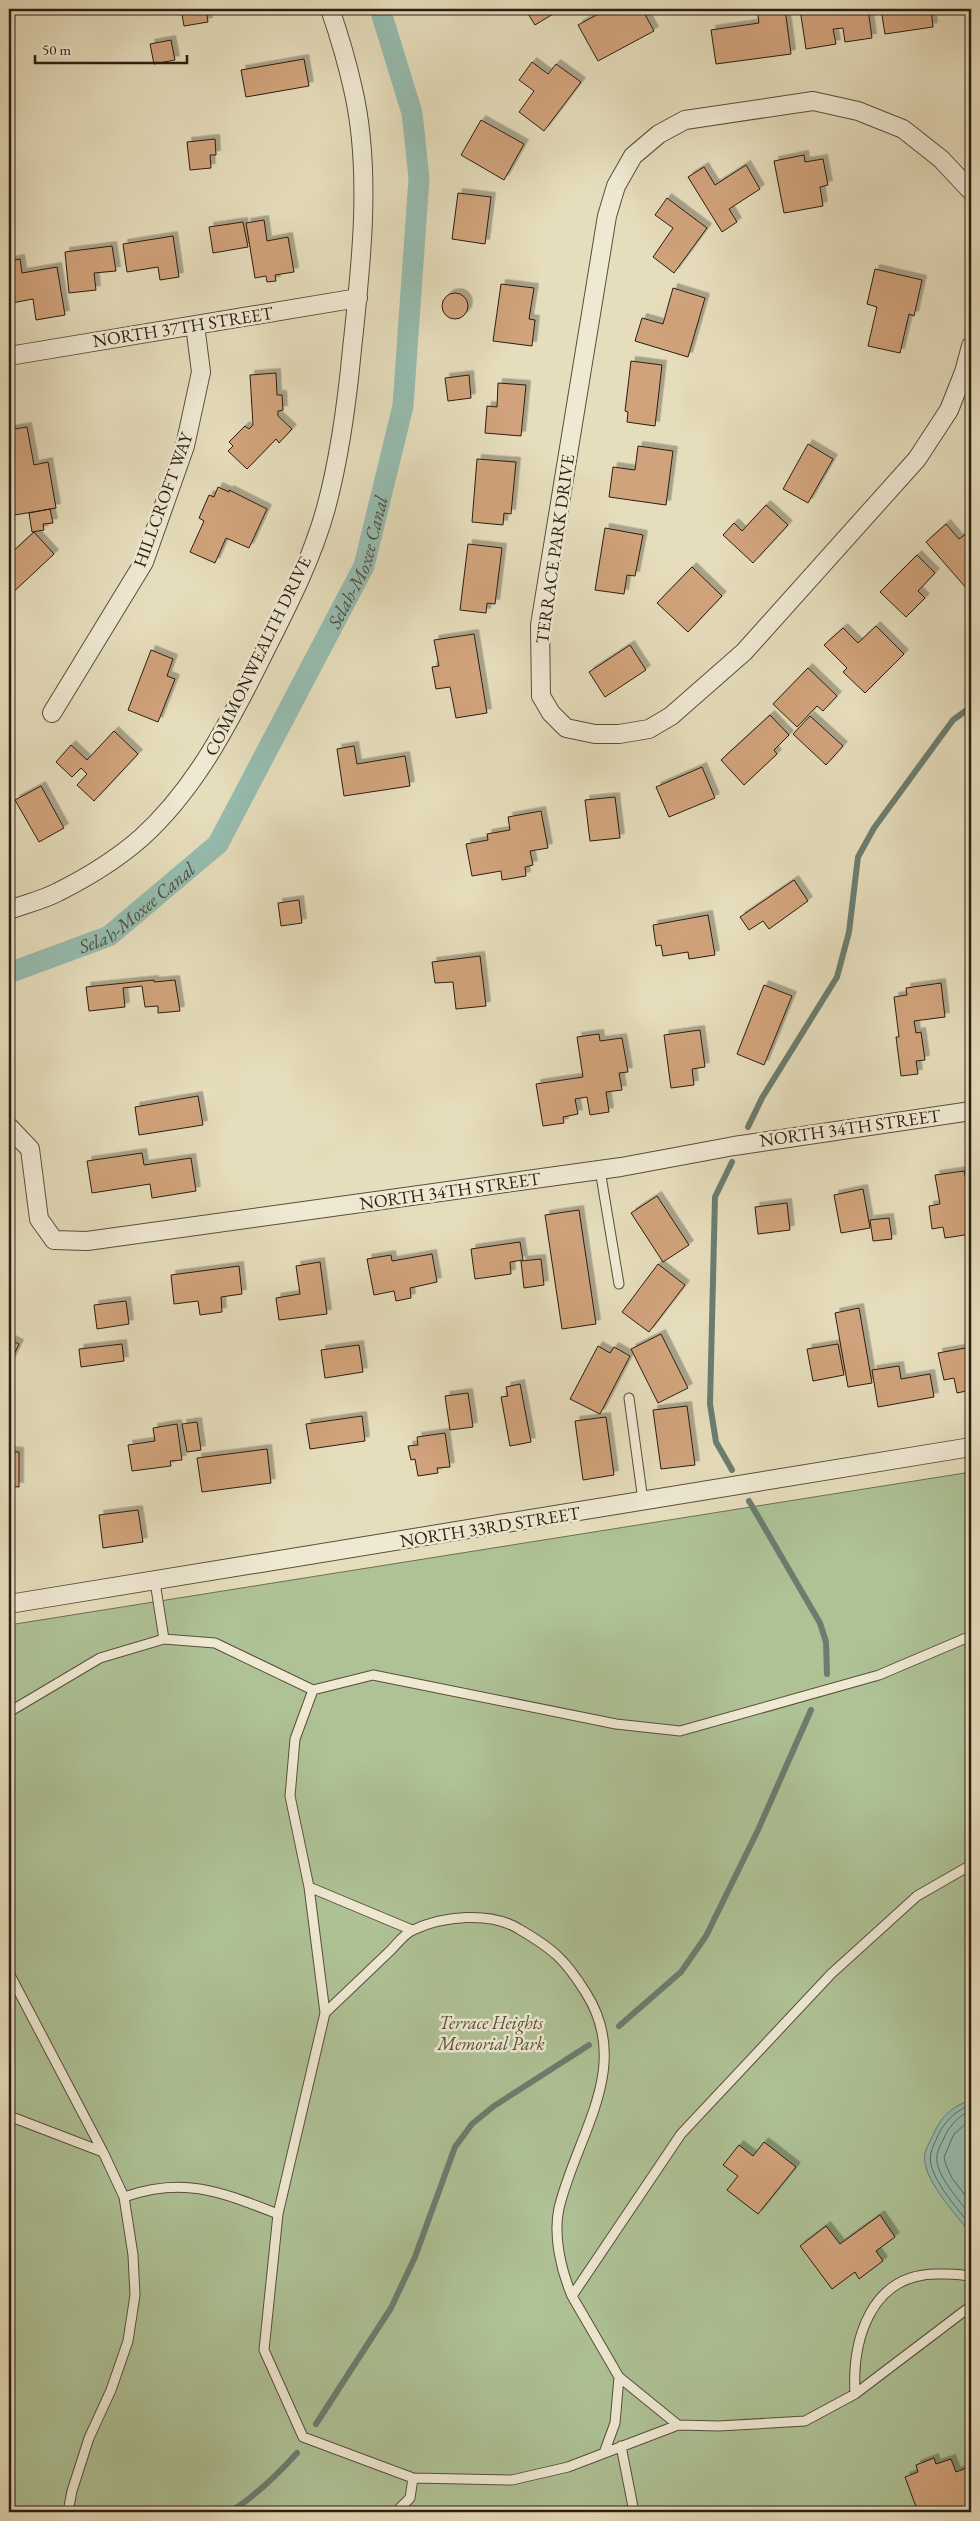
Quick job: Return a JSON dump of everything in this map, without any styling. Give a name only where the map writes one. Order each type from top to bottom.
[{"type":"street","name":"COMMONWEALTH DRIVE","points":[[9,910],[56,893],[140,839],[178,799],[208,759],[235,711],[301,578],[325,510],[341,442],[358,298],[364,220],[361,148],[354,91],[330,9]]},
{"type":"street","name":"TERRACE PARK DRIVE","points":[[971,191],[941,159],[903,129],[858,111],[813,101],[686,120],[659,134],[633,156],[616,186],[607,216],[540,625],[541,696],[551,713],[566,728],[595,734],[619,734],[649,730],[671,716],[744,652],[917,459],[949,410],[964,372],[971,346]]},
{"type":"street","name":"NORTH 37TH STREET","points":[[9,356],[358,298]]},
{"type":"street","name":"HILLCROFT WAY","points":[[52,713],[144,562],[186,446],[201,372],[196,325]]},
{"type":"street","name":"NORTH 34TH STREET","points":[[9,1127],[30,1149],[39,1219],[54,1240],[87,1241],[600,1170],[734,1146],[971,1111]]},
{"type":"street","name":"NORTH 33RD STREET","points":[[9,1604],[155,1582],[971,1448]]},
{"type":"lane","points":[[600,1170],[619,1284]]},
{"type":"lane","points":[[630,1398],[643,1502]]},
{"type":"lane","points":[[155,1582],[164,1639]]},
{"type":"lane","points":[[9,1712],[100,1658],[164,1639],[215,1643],[313,1690],[373,1675],[616,1724],[680,1732],[879,1676],[971,1636]]},
{"type":"lane","points":[[313,1690],[295,1739],[290,1796],[309,1887],[325,2013],[278,2214],[264,2350],[303,2437],[413,2478],[512,2480],[568,2467],[678,2425],[719,2426],[805,2421],[855,2394],[971,2306]]},
{"type":"lane","points":[[572,2296],[681,2134],[832,1974],[917,1896],[971,1865]]},
{"type":"lane","points":[[309,1887],[412,1930]]},
{"type":"lane","points":[[325,2013],[412,1930],[465,1918],[491,1919],[513,1925],[550,1948],[567,1964],[596,2008],[606,2047],[605,2070],[599,2094],[559,2209],[560,2259],[572,2296],[619,2377],[678,2425]]},
{"type":"lane","points":[[9,1972],[103,2152],[124,2197],[133,2255],[135,2295],[128,2341],[111,2390],[89,2438],[72,2491],[68,2512]]},
{"type":"lane","points":[[9,2116],[103,2152]]},
{"type":"lane","points":[[124,2197],[148,2189],[186,2186],[228,2194],[278,2214]]},
{"type":"lane","points":[[855,2394],[854,2368],[864,2331],[876,2302],[898,2282],[924,2274],[964,2274],[971,2277]]},
{"type":"lane","points":[[604,2453],[615,2423],[619,2377]]},
{"type":"lane","points":[[622,2446],[634,2512]]},
{"type":"lane","points":[[396,2512],[410,2498],[413,2478]]},
{"type":"green space","name":"Terrace Heights Memorial Park","points":[[971,1472],[971,2512],[9,2512],[9,1625]]},
{"type":"water","points":[[971,2100],[970,2233],[933,2184],[925,2163],[925,2153],[938,2125],[945,2115],[954,2108]]},
{"type":"building","points":[[181,9],[206,9],[208,22],[184,26]]},
{"type":"building","points":[[525,9],[557,9],[558,11],[535,25]]},
{"type":"building","points":[[603,9],[642,9],[654,31],[598,61],[578,25],[604,11]]},
{"type":"building","points":[[757,9],[785,9],[791,54],[716,64],[711,30],[759,23]]},
{"type":"building","points":[[800,9],[868,9],[872,38],[845,42],[843,28],[833,29],[836,44],[806,49]]},
{"type":"building","points":[[881,9],[931,9],[933,27],[885,34]]},
{"type":"building","points":[[171,40],[175,60],[154,64],[150,44]]},
{"type":"building","points":[[304,59],[309,86],[246,97],[241,70]]},
{"type":"building","points":[[532,62],[548,74],[556,64],[581,82],[544,131],[519,112],[534,91],[519,80]]},
{"type":"building","points":[[481,120],[524,144],[504,180],[461,155]]},
{"type":"building","points":[[215,139],[216,155],[210,155],[211,168],[190,170],[187,142]]},
{"type":"building","points":[[804,155],[805,162],[823,159],[828,185],[820,187],[823,206],[784,213],[774,161]]},
{"type":"building","points":[[746,165],[760,189],[729,209],[737,222],[722,232],[688,177],[704,167],[715,185]]},
{"type":"building","points":[[458,193],[491,197],[485,244],[452,239]]},
{"type":"building","points":[[667,198],[707,228],[674,273],[653,257],[673,228],[655,215]]},
{"type":"building","points":[[264,220],[267,241],[288,237],[294,272],[275,275],[276,281],[267,282],[266,276],[255,278],[246,223]]},
{"type":"building","points":[[243,222],[248,247],[213,253],[209,227]]},
{"type":"building","points":[[173,236],[179,277],[160,280],[158,267],[127,272],[123,244]]},
{"type":"building","points":[[112,246],[116,271],[94,273],[96,290],[69,293],[65,252]]},
{"type":"building","points":[[20,259],[22,273],[57,267],[65,315],[36,320],[33,299],[12,303],[9,284],[9,261]]},
{"type":"building","points":[[875,269],[922,280],[914,316],[909,314],[900,353],[868,346],[877,307],[867,304]]},
{"type":"building","points":[[501,284],[534,288],[529,319],[535,320],[532,346],[493,341]]},
{"type":"building","points":[[673,288],[705,298],[688,357],[635,341],[642,318],[663,324]]},
{"type":"building","points":[[455,293],[464,297],[468,306],[464,315],[455,319],[446,315],[442,306],[446,297]]},
{"type":"building","points":[[631,361],[662,365],[655,426],[627,422],[628,412],[625,411]]},
{"type":"building","points":[[276,373],[277,395],[282,395],[283,410],[278,411],[278,416],[292,429],[279,443],[276,439],[247,469],[228,451],[233,446],[229,442],[245,426],[249,429],[253,425],[250,375]]},
{"type":"building","points":[[469,375],[471,398],[448,401],[445,378]]},
{"type":"building","points":[[498,383],[526,385],[521,436],[485,433],[487,406],[497,407]]},
{"type":"building","points":[[27,427],[34,465],[48,462],[56,508],[9,516],[9,430]]},
{"type":"building","points":[[808,444],[833,459],[808,503],[783,489]]},
{"type":"building","points":[[638,446],[673,451],[666,505],[609,497],[613,467],[635,470]]},
{"type":"building","points":[[477,459],[516,462],[511,514],[504,513],[503,525],[472,522]]},
{"type":"building","points":[[218,487],[229,492],[229,490],[267,509],[249,548],[226,538],[215,563],[190,552],[204,521],[199,518],[209,495],[214,497]]},
{"type":"building","points":[[766,505],[788,525],[753,563],[723,535],[734,523],[742,531]]},
{"type":"building","points":[[50,509],[53,523],[43,524],[44,530],[32,532],[29,513]]},
{"type":"building","points":[[946,524],[959,539],[967,533],[971,538],[971,586],[967,589],[926,542]]},
{"type":"building","points":[[605,528],[643,535],[635,576],[627,575],[624,594],[595,590]]},
{"type":"building","points":[[34,532],[54,554],[9,596],[9,555]]},
{"type":"building","points":[[468,544],[502,548],[495,604],[487,603],[486,613],[460,610]]},
{"type":"building","points":[[917,555],[935,573],[918,591],[925,598],[906,617],[880,592]]},
{"type":"building","points":[[692,567],[722,596],[688,632],[657,603]]},
{"type":"building","points":[[876,626],[904,654],[865,693],[843,672],[847,668],[824,645],[843,628],[858,643]]},
{"type":"building","points":[[474,634],[487,713],[456,718],[450,687],[436,689],[432,667],[439,666],[434,640]]},
{"type":"building","points":[[630,645],[646,670],[605,697],[589,672]]},
{"type":"building","points":[[151,650],[173,659],[167,676],[175,679],[158,722],[128,710]]},
{"type":"building","points":[[808,668],[837,696],[823,711],[817,706],[797,727],[773,704]]},
{"type":"building","points":[[770,715],[789,735],[774,750],[777,754],[744,785],[721,760]]},
{"type":"building","points":[[810,716],[843,746],[826,765],[793,734]]},
{"type":"building","points":[[114,731],[138,754],[94,801],[77,785],[87,774],[81,768],[72,777],[56,762],[71,745],[87,760]]},
{"type":"building","points":[[354,746],[357,764],[405,756],[410,786],[344,796],[337,749]]},
{"type":"building","points":[[702,767],[715,798],[669,817],[656,787]]},
{"type":"building","points":[[41,786],[64,828],[39,842],[15,800]]},
{"type":"building","points":[[615,797],[620,838],[590,841],[585,800]]},
{"type":"building","points":[[541,811],[548,848],[530,851],[533,865],[525,867],[526,876],[502,880],[501,871],[472,876],[466,844],[488,840],[487,834],[510,830],[508,817]]},
{"type":"building","points":[[794,880],[808,901],[769,929],[763,921],[749,930],[740,917]]},
{"type":"building","points":[[299,900],[302,923],[281,926],[278,903]]},
{"type":"building","points":[[708,915],[715,955],[689,959],[688,952],[663,956],[661,945],[656,946],[653,925]]},
{"type":"building","points":[[480,956],[486,1006],[456,1009],[453,982],[435,983],[432,962]]},
{"type":"building","points":[[154,980],[154,982],[175,980],[180,1011],[158,1013],[158,1006],[145,1007],[142,986],[123,988],[125,1007],[89,1011],[86,987]]},
{"type":"building","points":[[941,983],[945,1017],[914,1021],[916,1033],[921,1032],[925,1060],[916,1061],[918,1074],[901,1076],[896,1037],[899,1037],[894,997],[907,995],[906,988]]},
{"type":"building","points":[[764,985],[792,996],[764,1065],[737,1054]]},
{"type":"building","points":[[700,1030],[705,1067],[692,1069],[694,1085],[671,1088],[664,1035]]},
{"type":"building","points":[[599,1034],[600,1041],[622,1038],[628,1072],[619,1073],[622,1090],[606,1092],[609,1112],[590,1115],[587,1097],[575,1099],[578,1114],[563,1117],[564,1123],[543,1126],[536,1084],[583,1077],[577,1037]]},
{"type":"building","points":[[198,1096],[203,1125],[139,1135],[135,1107]]},
{"type":"building","points":[[142,1153],[144,1165],[191,1158],[196,1191],[152,1198],[150,1184],[92,1193],[87,1161]]},
{"type":"building","points":[[964,1171],[967,1185],[971,1185],[971,1212],[969,1212],[971,1234],[945,1238],[943,1227],[932,1229],[929,1206],[940,1204],[935,1175]]},
{"type":"building","points":[[863,1189],[870,1228],[841,1233],[834,1195]]},
{"type":"building","points":[[657,1196],[689,1245],[663,1262],[631,1213]]},
{"type":"building","points":[[787,1203],[790,1230],[758,1234],[755,1207]]},
{"type":"building","points":[[579,1210],[596,1324],[562,1329],[545,1215]]},
{"type":"building","points":[[889,1218],[892,1239],[873,1241],[870,1220]]},
{"type":"building","points":[[520,1242],[523,1260],[510,1262],[511,1274],[475,1279],[471,1249]]},
{"type":"building","points":[[432,1254],[437,1282],[410,1288],[411,1298],[396,1301],[394,1291],[374,1295],[367,1259],[391,1255],[392,1261]]},
{"type":"building","points":[[541,1259],[544,1285],[524,1288],[521,1261]]},
{"type":"building","points":[[320,1262],[327,1314],[279,1320],[276,1298],[300,1294],[296,1266]]},
{"type":"building","points":[[658,1264],[685,1285],[649,1332],[622,1312]]},
{"type":"building","points":[[239,1266],[242,1294],[221,1297],[222,1312],[200,1315],[198,1301],[174,1304],[171,1275]]},
{"type":"building","points":[[126,1301],[129,1324],[97,1329],[94,1305]]},
{"type":"building","points":[[859,1308],[872,1383],[848,1387],[835,1313]]},
{"type":"building","points":[[661,1334],[688,1388],[658,1403],[631,1349]]},
{"type":"building","points":[[9,1339],[19,1344],[9,1365]]},
{"type":"building","points":[[122,1344],[124,1361],[81,1367],[79,1349]]},
{"type":"building","points":[[838,1344],[844,1375],[813,1381],[807,1349]]},
{"type":"building","points":[[359,1345],[363,1372],[325,1378],[321,1350]]},
{"type":"building","points":[[598,1346],[610,1353],[614,1347],[630,1356],[600,1414],[570,1399]]},
{"type":"building","points":[[971,1347],[971,1390],[957,1393],[954,1378],[944,1380],[938,1353]]},
{"type":"building","points":[[899,1366],[901,1379],[930,1374],[934,1397],[878,1407],[872,1370]]},
{"type":"building","points":[[520,1384],[531,1442],[510,1446],[501,1397],[508,1396],[506,1387]]},
{"type":"building","points":[[468,1393],[473,1427],[450,1430],[445,1396]]},
{"type":"building","points":[[687,1406],[695,1465],[661,1469],[653,1410]]},
{"type":"building","points":[[362,1416],[365,1441],[310,1449],[306,1424]]},
{"type":"building","points":[[606,1417],[614,1475],[583,1480],[575,1421]]},
{"type":"building","points":[[197,1422],[201,1450],[187,1452],[182,1424]]},
{"type":"building","points":[[177,1424],[182,1460],[170,1461],[171,1466],[132,1471],[128,1445],[155,1441],[153,1428]]},
{"type":"building","points":[[445,1433],[450,1467],[437,1468],[438,1473],[418,1476],[415,1459],[411,1460],[408,1446],[418,1445],[417,1437]]},
{"type":"building","points":[[267,1449],[271,1483],[202,1492],[197,1458]]},
{"type":"building","points":[[9,1451],[19,1452],[19,1487],[9,1486]]},
{"type":"building","points":[[138,1510],[143,1542],[103,1548],[99,1515]]},
{"type":"building","points":[[764,2142],[796,2167],[758,2214],[727,2190],[738,2176],[723,2165],[739,2145],[753,2156]]},
{"type":"building","points":[[880,2215],[895,2237],[876,2251],[883,2261],[859,2279],[855,2272],[832,2289],[800,2246],[826,2226],[840,2244]]},
{"type":"building","points":[[934,2458],[936,2464],[951,2459],[956,2472],[969,2467],[971,2512],[918,2512],[905,2477],[918,2472],[916,2465]]},
{"type":"waterway","name":"Selah-Moxee Canal","points":[[9,973],[109,936],[218,844],[364,566],[403,406],[419,178],[412,113],[380,9]]},
{"type":"waterway","points":[[748,1127],[762,1098],[837,977],[849,932],[858,857],[874,828],[953,720],[971,707]]},
{"type":"waterway","points":[[732,1162],[715,1197],[710,1404],[716,1442],[732,1470]]},
{"type":"waterway","points":[[749,1501],[820,1623],[826,1642],[827,1674]]},
{"type":"waterway","points":[[619,2026],[681,1972],[706,1936],[758,1830],[811,1710]]},
{"type":"waterway","points":[[316,2424],[391,2308],[415,2257],[455,2147],[472,2124],[494,2106],[589,2045]]},
{"type":"waterway","points":[[230,2512],[266,2485],[297,2453]]}]
